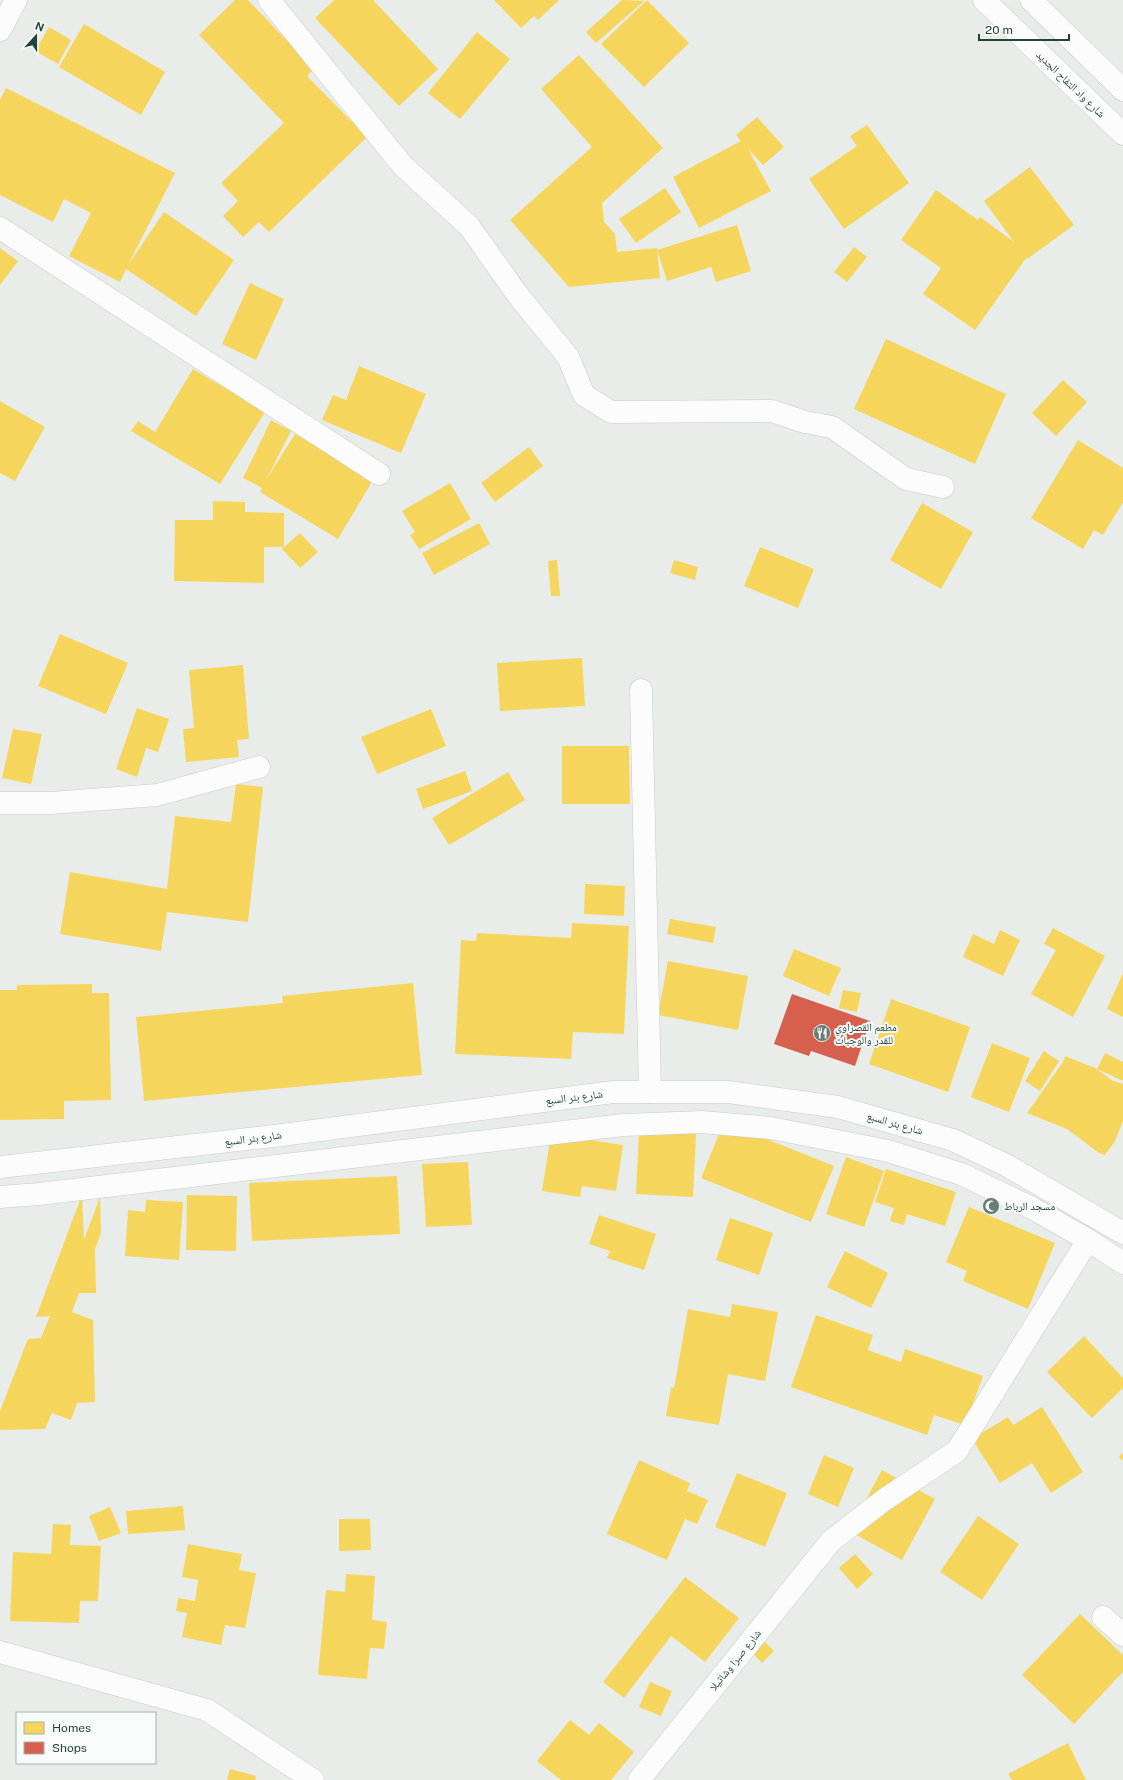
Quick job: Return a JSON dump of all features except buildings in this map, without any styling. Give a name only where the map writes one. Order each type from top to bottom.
[{"type":"street","points":[[0,30],[16,0]]},
{"type":"street","points":[[269,0],[403,166],[469,226],[517,294],[568,357],[584,395],[611,412],[772,411],[805,422],[832,427],[906,479],[943,486]]},
{"type":"street","name":"شارع واد التفاح الجديد","points":[[984,0],[1123,134]]},
{"type":"street","points":[[1031,0],[1122,86]]},
{"type":"street","points":[[0,228],[379,474]]},
{"type":"street","points":[[641,690],[650,1092]]},
{"type":"street","points":[[0,803],[51,803],[157,795],[259,767]]},
{"type":"street","name":"شارع بئر السبع","points":[[0,1167],[274,1136],[613,1092],[728,1092],[838,1107],[953,1140],[1006,1165],[1123,1233]]},
{"type":"street","points":[[0,1197],[39,1194],[600,1128],[702,1122],[771,1128],[888,1151],[961,1174],[1032,1208],[1088,1240],[1123,1263]]},
{"type":"street","name":"شارع صبرا وشاتيلا","points":[[639,1780],[831,1541],[884,1500],[957,1450],[1088,1240]]},
{"type":"street","points":[[1103,1617],[1123,1634]]},
{"type":"street","points":[[0,1652],[207,1710],[313,1780]]},
{"type":"place","name":"مطعم القصراوي للقدر والوجبات","points":[[822,1033]]},
{"type":"place","name":"مسجد الرباط","points":[[991,1206]]}]
